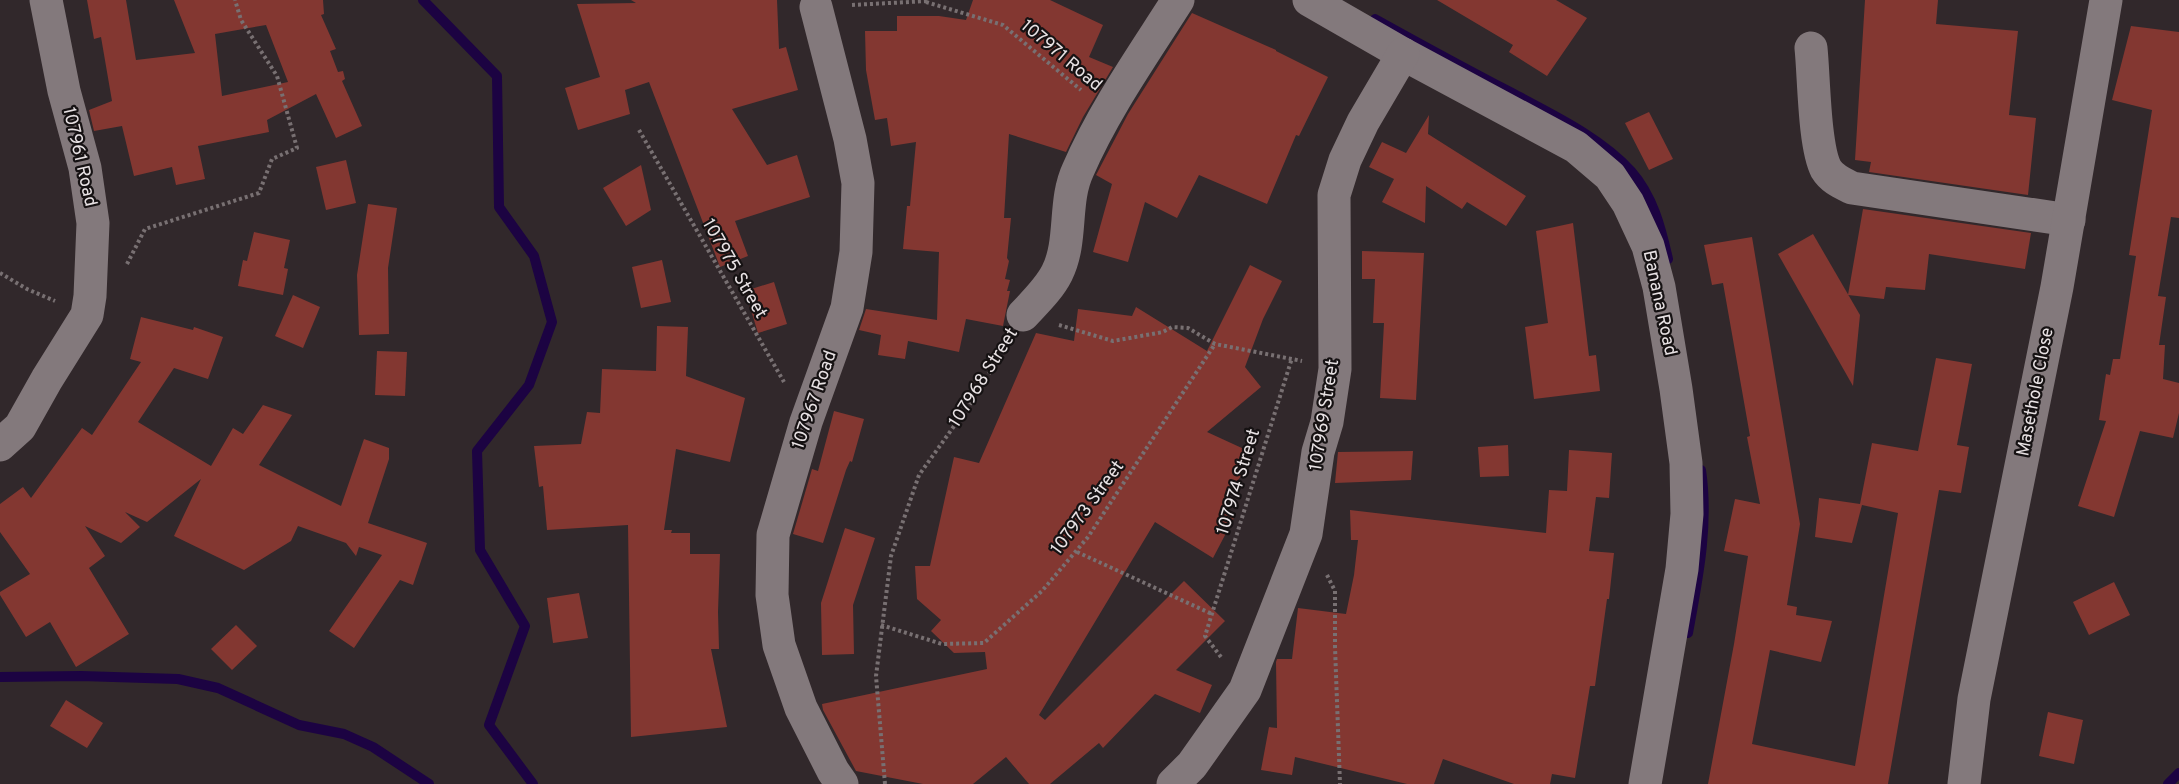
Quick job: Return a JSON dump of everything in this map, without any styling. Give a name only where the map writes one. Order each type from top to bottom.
[{"type":"street","name":"107961 Road","points":[[0,445],[20,427],[46,379],[87,315],[93,223],[85,168],[64,91],[46,0]]},
{"type":"street","name":"107968 Street","points":[[1023,315],[1046,290],[1058,272],[1064,249],[1070,198],[1077,171],[1108,112],[1178,0]]},
{"type":"street","name":"Banana Road","points":[[1309,0],[1403,54],[1576,147],[1610,176],[1628,203],[1648,246],[1659,287],[1676,389],[1686,464],[1687,514],[1682,569],[1645,784]]},
{"type":"street","name":"Masethole Close","points":[[1964,784],[1974,699],[2069,220],[2106,0]]},
{"type":"street","name":"107967 Road","points":[[816,6],[850,139],[858,183],[856,252],[847,308],[806,422],[773,535],[772,595],[779,645],[801,708],[842,784]]},
{"type":"street","points":[[1811,48],[1822,158],[1831,175],[1839,182],[1852,188],[2069,220]]},
{"type":"street","name":"107969 Street","points":[[1173,784],[1192,765],[1245,690],[1306,534],[1318,452],[1327,422],[1335,369],[1334,195],[1345,160],[1363,122],[1403,54]]},
{"type":"path","points":[[126,266],[144,229],[259,193],[272,159],[297,148],[277,76],[241,20],[235,0]]},
{"type":"path","name":"107971 Road","points":[[816,6],[927,1],[1003,24],[1108,112]]},
{"type":"path","name":"107975 Street","points":[[639,130],[806,422]]},
{"type":"path","points":[[0,273],[27,290],[87,315]]},
{"type":"path","points":[[1023,315],[1113,341],[1163,332],[1172,327],[1188,328],[1215,344],[1292,358],[1335,369]]},
{"type":"path","name":"107968 Street","points":[[885,784],[876,676],[891,556],[919,475],[980,390],[1023,315]]},
{"type":"path","name":"107973 Street","points":[[881,625],[942,644],[984,643],[1042,591],[1088,537],[1215,344]]},
{"type":"path","name":"107974 Street","points":[[1245,690],[1205,636],[1292,358]]},
{"type":"path","points":[[1306,534],[1335,591],[1340,784]]},
{"type":"path","points":[[1076,552],[1212,614]]},
{"type":"building","points":[[87,0],[126,0],[136,60],[195,53],[174,0],[323,0],[324,14],[321,15],[336,49],[330,51],[338,72],[343,71],[345,79],[342,81],[362,126],[336,138],[316,94],[267,120],[269,132],[198,146],[205,179],[176,185],[172,167],[134,176],[122,126],[94,131],[89,110],[112,101],[101,37],[94,39]],"holes":[[[266,25],[288,82],[222,96],[215,34]]]},
{"type":"building","points":[[631,0],[777,0],[779,49],[786,47],[798,90],[732,109],[767,165],[797,155],[810,197],[735,221],[748,256],[720,267],[649,82],[625,90],[630,114],[578,130],[565,88],[600,77],[577,4],[636,3]]},
{"type":"building","points":[[973,0],[1050,0],[1103,25],[1089,57],[1113,67],[1083,117],[1066,152],[1009,134],[1004,218],[1011,218],[1007,258],[1009,261],[1005,279],[1010,280],[1007,291],[1010,291],[1003,326],[966,319],[959,352],[908,341],[905,359],[878,355],[881,335],[859,330],[866,309],[937,320],[939,252],[903,249],[916,142],[891,146],[887,118],[875,120],[866,70],[865,31],[897,31],[897,16],[939,16],[966,20]]},
{"type":"building","points":[[1437,0],[1556,0],[1587,18],[1547,76],[1509,52],[1513,45]]},
{"type":"building","points":[[1865,0],[1938,0],[1936,24],[2018,31],[2009,115],[2036,118],[2028,195],[1869,172],[1871,162],[1855,160]]},
{"type":"building","points":[[1192,13],[1276,50],[1328,77],[1299,136],[1296,135],[1267,204],[1199,175],[1177,218],[1145,202],[1128,262],[1093,252],[1112,184],[1096,175],[1128,114]]},
{"type":"building","points":[[2131,26],[2179,32],[2179,218],[2171,217],[2158,296],[2166,297],[2159,345],[2165,345],[2163,379],[2179,383],[2179,413],[2173,438],[2140,431],[2114,517],[2078,506],[2106,421],[2099,420],[2106,374],[2110,375],[2113,359],[2120,359],[2136,256],[2129,255],[2152,110],[2112,100]]},
{"type":"building","points":[[1649,112],[1673,159],[1649,170],[1625,123]]},
{"type":"building","points":[[1429,115],[1428,134],[1526,196],[1506,226],[1467,202],[1462,209],[1426,186],[1425,223],[1382,202],[1394,179],[1369,167],[1382,142],[1406,153]]},
{"type":"building","points":[[346,160],[356,203],[326,210],[316,167]]},
{"type":"building","points":[[641,165],[651,210],[626,226],[603,188]]},
{"type":"building","points":[[368,204],[397,208],[388,268],[389,334],[359,335],[357,275]]},
{"type":"building","points":[[1863,209],[2031,233],[2025,269],[1929,254],[1925,290],[1886,287],[1884,299],[1848,295]]},
{"type":"building","points":[[1573,223],[1589,356],[1596,355],[1600,391],[1534,399],[1525,327],[1548,323],[1536,231]]},
{"type":"building","points":[[254,232],[290,240],[284,268],[288,269],[283,295],[238,286],[243,260],[247,261]]},
{"type":"building","points":[[1813,234],[1860,315],[1853,386],[1778,254]]},
{"type":"building","points":[[1752,237],[1800,524],[1787,605],[1797,607],[1796,615],[1832,621],[1821,662],[1770,650],[1752,744],[1855,766],[1898,513],[1862,505],[1852,543],[1815,537],[1819,498],[1860,504],[1872,443],[1918,451],[1936,358],[1972,364],[1957,445],[1969,447],[1961,493],[1939,490],[1888,784],[1708,784],[1748,556],[1724,551],[1735,499],[1760,504],[1723,283],[1712,285],[1704,245]]},
{"type":"building","points":[[1362,251],[1424,253],[1416,400],[1380,398],[1384,323],[1373,323],[1375,279],[1362,279]]},
{"type":"building","points":[[662,260],[671,302],[641,308],[632,267]]},
{"type":"building","points":[[1250,265],[1282,281],[1263,319],[1245,367],[1261,387],[1207,432],[1244,449],[1240,458],[1248,463],[1222,509],[1235,516],[1213,558],[1155,522],[1039,715],[1045,720],[1184,581],[1225,621],[1176,670],[1212,685],[1200,713],[1155,694],[1103,748],[1099,743],[1050,784],[1029,784],[1006,757],[973,784],[923,784],[856,771],[823,710],[822,704],[987,669],[985,652],[954,653],[931,631],[941,620],[917,599],[915,566],[930,566],[954,457],[979,463],[1036,333],[1074,341],[1078,309],[1132,316],[1136,307],[1207,351]]},
{"type":"building","points":[[774,282],[787,324],[758,333],[745,291]]},
{"type":"building","points":[[293,295],[320,307],[303,348],[275,336]]},
{"type":"building","points":[[141,317],[193,330],[194,327],[223,337],[208,379],[174,368],[138,422],[211,466],[233,428],[243,434],[263,405],[292,415],[259,465],[341,506],[364,439],[389,448],[389,459],[368,523],[427,543],[413,585],[400,580],[354,648],[329,631],[382,555],[359,547],[356,556],[346,543],[298,526],[291,541],[244,570],[174,536],[201,479],[147,522],[125,512],[140,527],[121,543],[85,526],[105,556],[89,568],[129,634],[76,667],[50,622],[26,637],[0,595],[0,592],[30,574],[0,532],[0,504],[23,487],[31,498],[82,428],[92,435],[141,362],[130,359]]},
{"type":"building","points":[[657,326],[688,327],[686,376],[745,398],[730,462],[676,449],[664,530],[672,530],[671,533],[690,533],[690,554],[720,554],[719,649],[711,649],[727,727],[631,737],[628,525],[547,530],[543,486],[539,487],[534,446],[581,444],[587,412],[600,413],[602,369],[656,371]]},
{"type":"building","points":[[377,351],[407,352],[405,396],[375,395]]},
{"type":"building","points":[[834,411],[864,419],[852,462],[850,461],[846,470],[823,543],[793,534],[812,469],[818,471]]},
{"type":"building","points":[[1508,445],[1509,476],[1480,477],[1478,447]]},
{"type":"building","points":[[1569,450],[1612,453],[1609,498],[1596,497],[1589,551],[1614,553],[1595,686],[1590,686],[1575,778],[1552,774],[1550,784],[1514,784],[1443,759],[1434,784],[1407,784],[1295,757],[1292,775],[1261,770],[1269,727],[1277,728],[1276,662],[1277,659],[1292,659],[1298,608],[1346,614],[1358,540],[1351,540],[1350,510],[1546,533],[1549,490],[1567,491]]},
{"type":"building","points":[[1413,451],[1411,480],[1335,483],[1338,452]]},
{"type":"building","points":[[845,528],[875,538],[853,605],[854,654],[822,655],[821,603]]},
{"type":"building","points":[[2114,582],[2130,615],[2089,635],[2073,602]]},
{"type":"building","points":[[579,593],[588,638],[553,643],[547,598]]},
{"type":"building","points":[[236,625],[257,646],[232,670],[211,649]]},
{"type":"building","points":[[66,700],[103,723],[87,748],[50,726]]},
{"type":"building","points":[[2048,712],[2083,720],[2074,764],[2039,756]]},
{"type":"waterway","points":[[423,0],[497,76],[499,207],[534,256],[552,322],[529,385],[477,451],[480,550],[525,626],[489,725],[533,784]]},
{"type":"waterway","points":[[1375,19],[1559,118],[1591,137],[1619,159],[1639,181],[1651,202],[1668,259]]},
{"type":"waterway","points":[[1688,633],[1699,572],[1703,531],[1701,470]]},
{"type":"waterway","points":[[0,677],[81,676],[178,679],[218,688],[299,725],[344,734],[373,747],[429,784]]},
{"type":"waterway","points":[[2168,784],[2179,773]]}]
